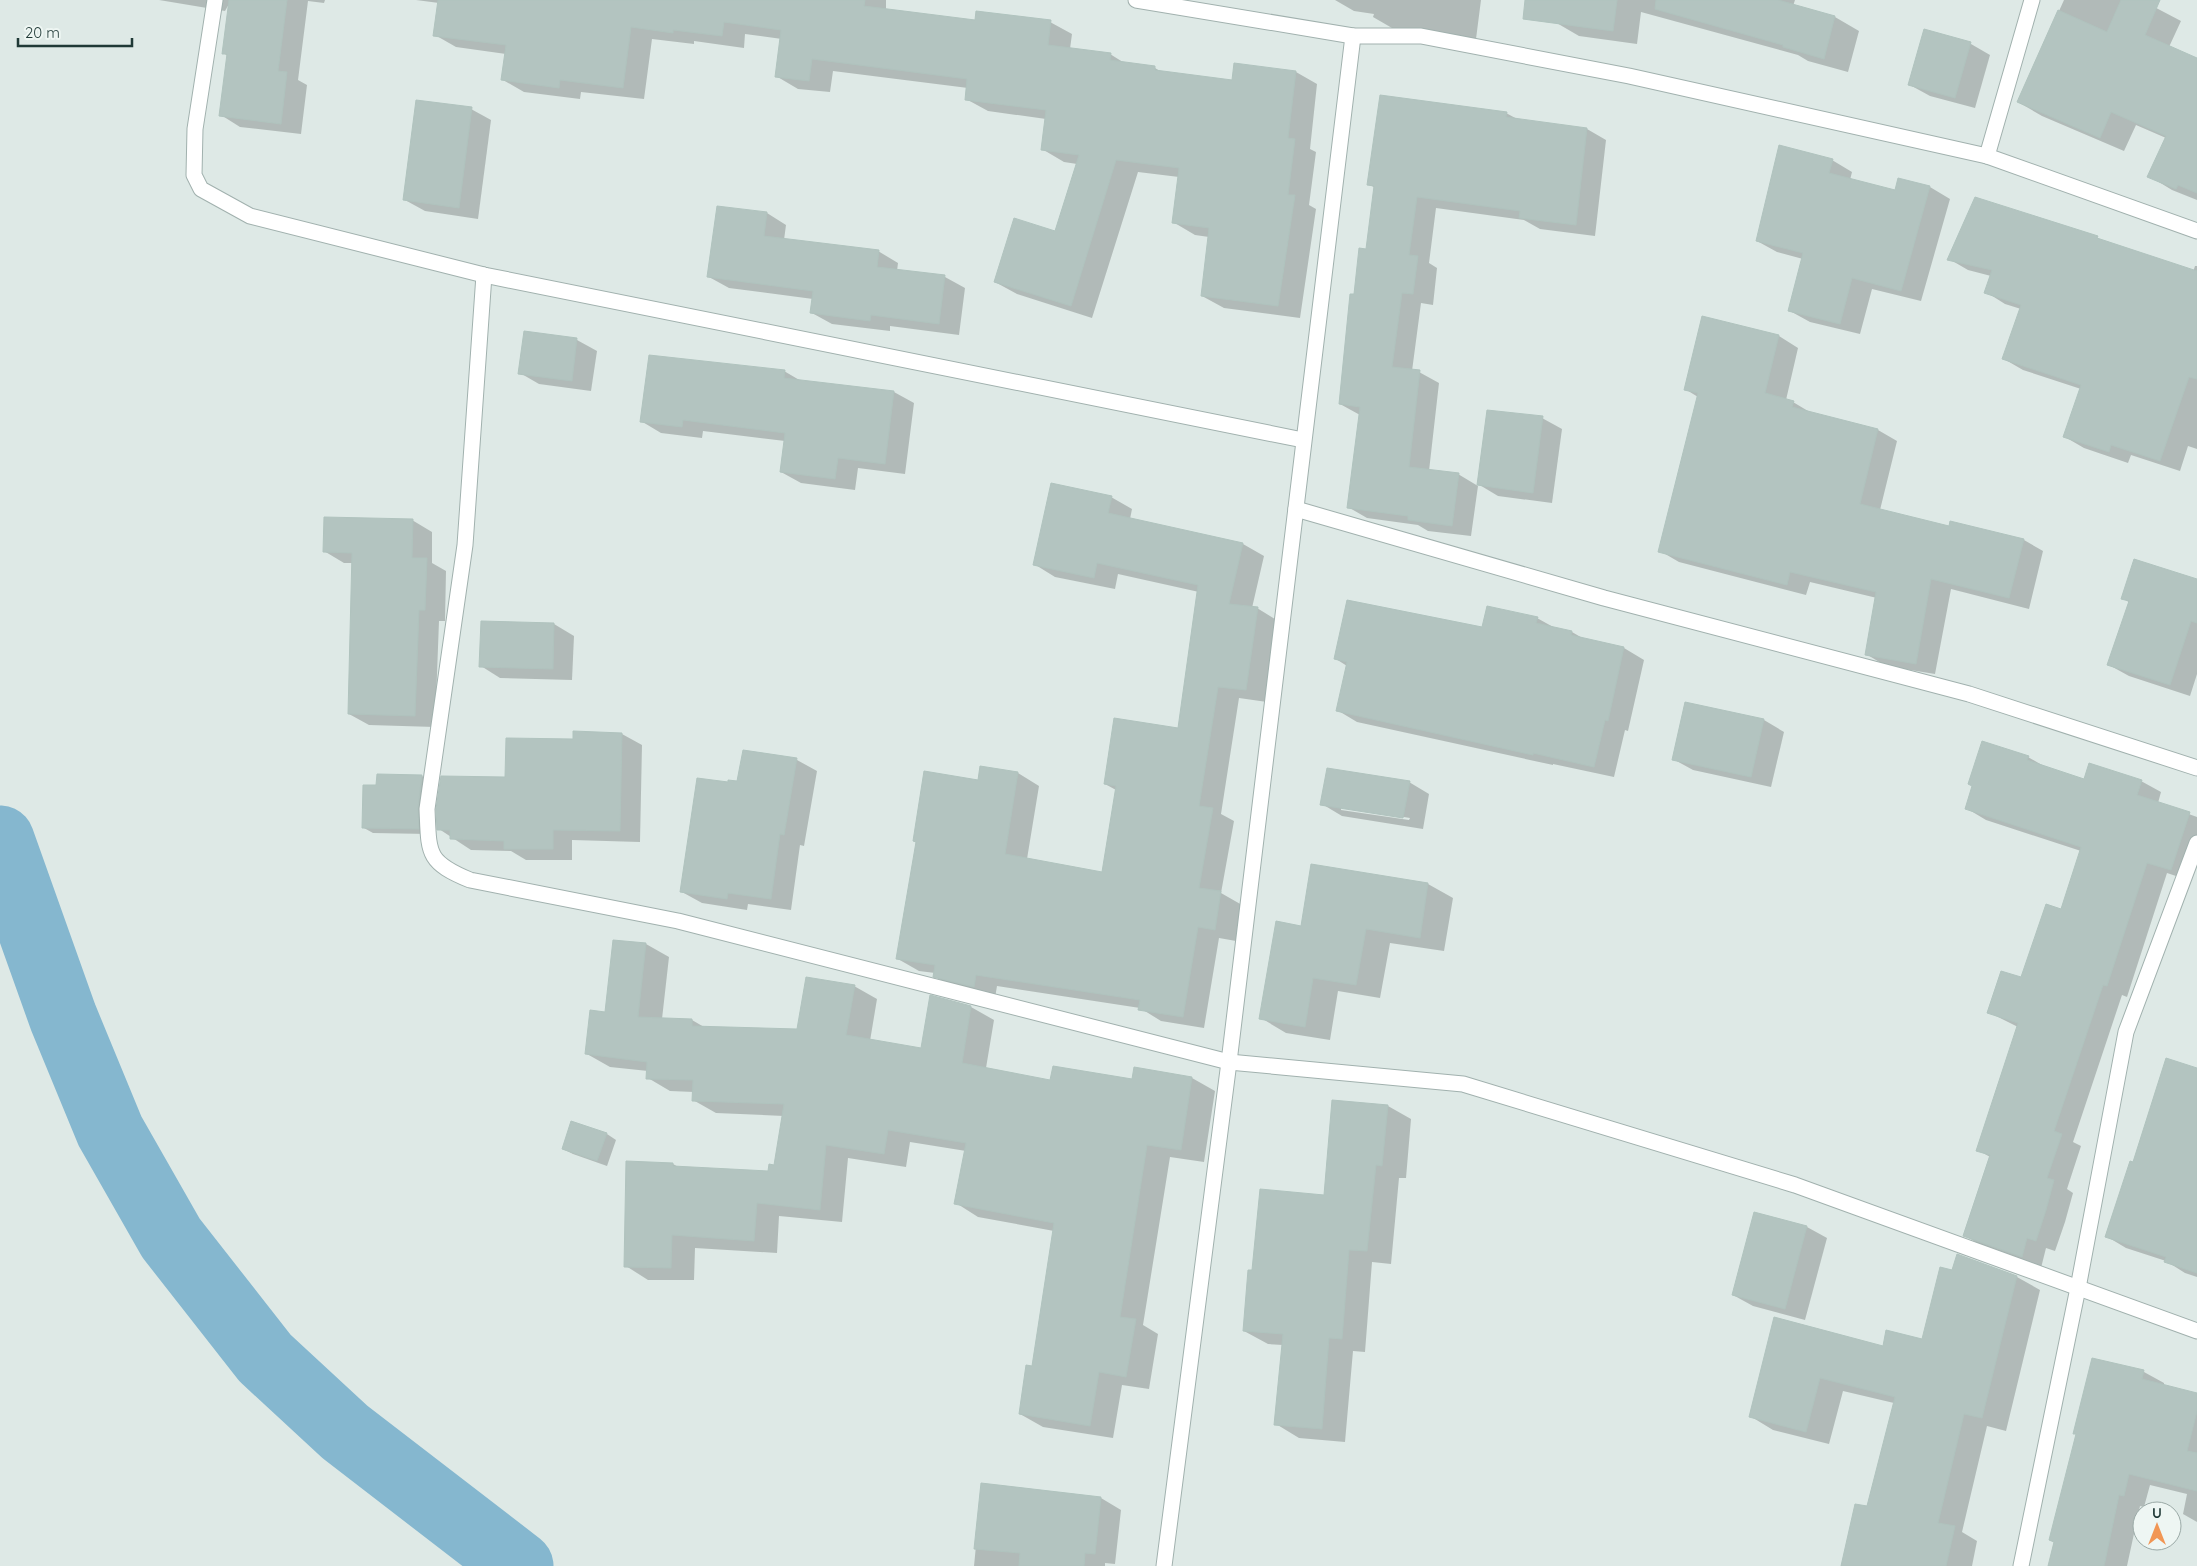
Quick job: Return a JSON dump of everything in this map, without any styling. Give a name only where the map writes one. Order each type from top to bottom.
[{"type":"street","points":[[215,0],[195,129],[194,175],[201,188],[250,216],[484,275],[1303,440]]},
{"type":"street","points":[[1136,0],[1353,36],[1422,36],[1629,76],[1987,156],[2197,231]]},
{"type":"street","points":[[1987,156],[2032,0]]},
{"type":"street","points":[[1164,1566],[1229,1062],[1353,36]]},
{"type":"street","points":[[484,275],[465,545],[427,809],[428,840],[433,856],[446,870],[470,880],[678,921],[1229,1062],[1463,1084],[1795,1185],[2197,1331]]},
{"type":"street","points":[[1296,509],[1604,598],[1969,694],[2197,768]]},
{"type":"street","points":[[2021,1566],[2078,1288],[2126,1032],[2197,843]]},
{"type":"building","points":[[229,0],[287,0],[278,71],[287,72],[281,124],[219,116],[227,54],[222,54]]},
{"type":"building","points":[[438,0],[865,0],[864,6],[975,20],[976,11],[1051,20],[1048,45],[1111,53],[1110,60],[1155,66],[1155,70],[1232,80],[1234,63],[1296,71],[1288,138],[1295,139],[1288,195],[1295,195],[1278,306],[1201,296],[1209,228],[1172,223],[1179,168],[1116,160],[1071,306],[994,282],[1014,218],[1055,231],[1079,155],[1041,150],[1046,110],[965,100],[967,79],[812,59],[809,81],[775,77],[781,30],[724,22],[722,36],[673,30],[673,33],[631,27],[623,88],[560,80],[559,88],[501,80],[506,45],[433,36]]},
{"type":"building","points":[[1525,0],[1617,0],[1613,31],[1523,19]]},
{"type":"building","points":[[1656,0],[1778,0],[1835,16],[1824,59],[1783,47],[1783,45],[1655,9]]},
{"type":"building","points":[[2121,0],[2160,0],[2145,35],[2197,58],[2197,193],[2178,185],[2176,189],[2147,177],[2166,136],[2111,112],[2100,138],[2017,102],[2058,10],[2107,32]]},
{"type":"building","points":[[1924,29],[1971,42],[1955,98],[1908,85]]},
{"type":"building","points":[[1380,95],[1507,112],[1506,117],[1587,128],[1576,225],[1519,218],[1520,211],[1417,197],[1409,255],[1418,256],[1413,294],[1402,293],[1392,367],[1420,370],[1409,467],[1459,473],[1452,526],[1408,520],[1408,516],[1347,508],[1360,407],[1339,404],[1350,294],[1354,294],[1359,248],[1366,249],[1374,186],[1367,185]]},
{"type":"building","points":[[416,100],[472,107],[459,208],[403,200]]},
{"type":"building","points":[[1779,145],[1833,159],[1829,173],[1895,190],[1898,178],[1930,186],[1901,291],[1852,278],[1840,324],[1788,311],[1803,253],[1756,241]]},
{"type":"building","points":[[1975,197],[2098,236],[2097,238],[2197,271],[2197,379],[2189,377],[2160,461],[2111,445],[2109,452],[2063,437],[2081,385],[2002,359],[2021,305],[1984,293],[1992,270],[1947,260]]},
{"type":"building","points":[[717,206],[767,212],[764,236],[879,250],[877,267],[945,275],[939,324],[871,315],[870,321],[810,313],[813,291],[707,277]]},
{"type":"building","points":[[1702,316],[1779,335],[1765,393],[1794,401],[1792,407],[1878,429],[1860,504],[1949,526],[1950,521],[2024,539],[2009,598],[1931,579],[1916,664],[1865,655],[1876,592],[1790,572],[1787,585],[1658,552],[1698,393],[1684,390]]},
{"type":"building","points":[[524,331],[577,338],[572,381],[518,374]]},
{"type":"building","points":[[649,355],[785,370],[784,378],[894,391],[885,464],[838,458],[835,479],[780,472],[785,433],[683,420],[682,427],[640,422]]},
{"type":"building","points":[[1487,410],[1543,416],[1533,493],[1477,485]]},
{"type":"building","points":[[1051,483],[1112,496],[1108,513],[1243,543],[1229,604],[1258,607],[1246,690],[1218,687],[1199,806],[1213,808],[1199,888],[1221,891],[1215,930],[1198,927],[1183,1017],[1138,1010],[1140,1000],[976,975],[974,987],[933,977],[935,965],[896,959],[916,842],[913,841],[924,771],[978,780],[980,766],[1018,772],[1005,854],[1102,872],[1116,786],[1104,784],[1114,718],[1178,728],[1198,585],[1097,563],[1094,578],[1033,565]]},
{"type":"building","points":[[324,517],[413,519],[412,558],[427,558],[425,610],[419,610],[415,716],[348,714],[352,553],[323,552]]},
{"type":"building","points":[[2134,559],[2197,579],[2197,623],[2191,621],[2170,685],[2107,665],[2129,601],[2121,599]]},
{"type":"building","points":[[1347,600],[1482,627],[1487,606],[1538,617],[1536,623],[1572,631],[1571,635],[1624,647],[1608,721],[1605,720],[1594,767],[1336,711],[1347,662],[1334,659]]},
{"type":"building","points":[[481,621],[554,623],[553,669],[479,667]]},
{"type":"building","points":[[1685,702],[1764,719],[1751,777],[1672,760]]},
{"type":"building","points":[[573,731],[622,733],[620,831],[553,830],[553,849],[504,849],[504,841],[450,839],[450,830],[437,830],[436,809],[441,776],[505,777],[506,738],[573,739]]},
{"type":"building","points":[[1982,741],[2029,756],[2027,760],[2084,779],[2089,763],[2142,780],[2137,795],[2190,812],[2171,870],[2147,863],[2107,986],[2103,985],[2054,1131],[2062,1134],[2047,1178],[2054,1180],[2046,1210],[2036,1241],[2027,1238],[2022,1257],[1963,1236],[1990,1155],[1976,1151],[2018,1023],[1987,1013],[2001,971],[2021,977],[2046,904],[2061,909],[2081,847],[1965,809],[1972,786],[1968,784]]},
{"type":"building","points":[[743,750],[797,758],[784,835],[780,834],[771,899],[728,893],[727,899],[680,892],[697,778],[728,782],[728,780],[737,781]]},
{"type":"building","points":[[1327,768],[1410,781],[1403,818],[1320,805]]},
{"type":"building","points":[[377,774],[422,775],[418,808],[419,829],[362,828],[363,785],[376,785]]},
{"type":"building","points":[[1311,864],[1428,883],[1420,938],[1366,929],[1356,985],[1313,978],[1305,1027],[1259,1019],[1276,921],[1301,926]]},
{"type":"building","points":[[613,940],[646,943],[638,1017],[692,1019],[692,1026],[797,1029],[806,977],[855,985],[846,1035],[921,1048],[930,995],[971,1006],[962,1063],[1050,1080],[1053,1066],[1132,1079],[1134,1067],[1192,1077],[1181,1150],[1147,1145],[1120,1317],[1136,1319],[1126,1377],[1099,1372],[1090,1426],[1019,1414],[1026,1365],[1032,1366],[1054,1223],[954,1204],[966,1143],[888,1130],[884,1154],[826,1145],[820,1210],[757,1203],[754,1241],[672,1235],[671,1268],[624,1267],[626,1161],[673,1163],[673,1166],[768,1171],[769,1164],[774,1165],[784,1104],[692,1101],[693,1080],[646,1079],[647,1062],[585,1054],[590,1010],[605,1012]]},
{"type":"building","points":[[2166,1058],[2197,1068],[2197,1273],[2164,1262],[2166,1257],[2105,1237],[2130,1161],[2133,1162]]},
{"type":"building","points":[[1332,1100],[1388,1105],[1382,1166],[1376,1165],[1367,1251],[1349,1250],[1342,1339],[1329,1338],[1322,1429],[1274,1425],[1283,1334],[1243,1331],[1248,1270],[1252,1270],[1260,1189],[1324,1195]]},
{"type":"building","points":[[571,1121],[607,1133],[597,1161],[562,1149]]},
{"type":"building","points":[[1754,1212],[1807,1226],[1785,1309],[1732,1295]]},
{"type":"building","points":[[1957,1254],[2017,1276],[1982,1418],[1964,1414],[1938,1523],[1955,1526],[1946,1566],[1841,1566],[1855,1504],[1867,1506],[1895,1397],[1820,1378],[1806,1432],[1749,1417],[1774,1317],[1883,1346],[1886,1330],[1922,1339],[1940,1267],[1952,1270]]},
{"type":"building","points":[[2092,1358],[2144,1370],[2142,1379],[2197,1393],[2197,1411],[2187,1451],[2197,1453],[2197,1491],[2129,1474],[2124,1496],[2119,1495],[2104,1566],[2048,1566],[2054,1542],[2049,1540],[2076,1434],[2073,1434]]},
{"type":"building","points":[[981,1483],[1101,1497],[1095,1554],[1085,1553],[1084,1566],[1019,1566],[1020,1553],[974,1549]]},
{"type":"waterway","points":[[0,840],[63,1017],[110,1131],[171,1238],[265,1358],[345,1432],[519,1566]]}]
